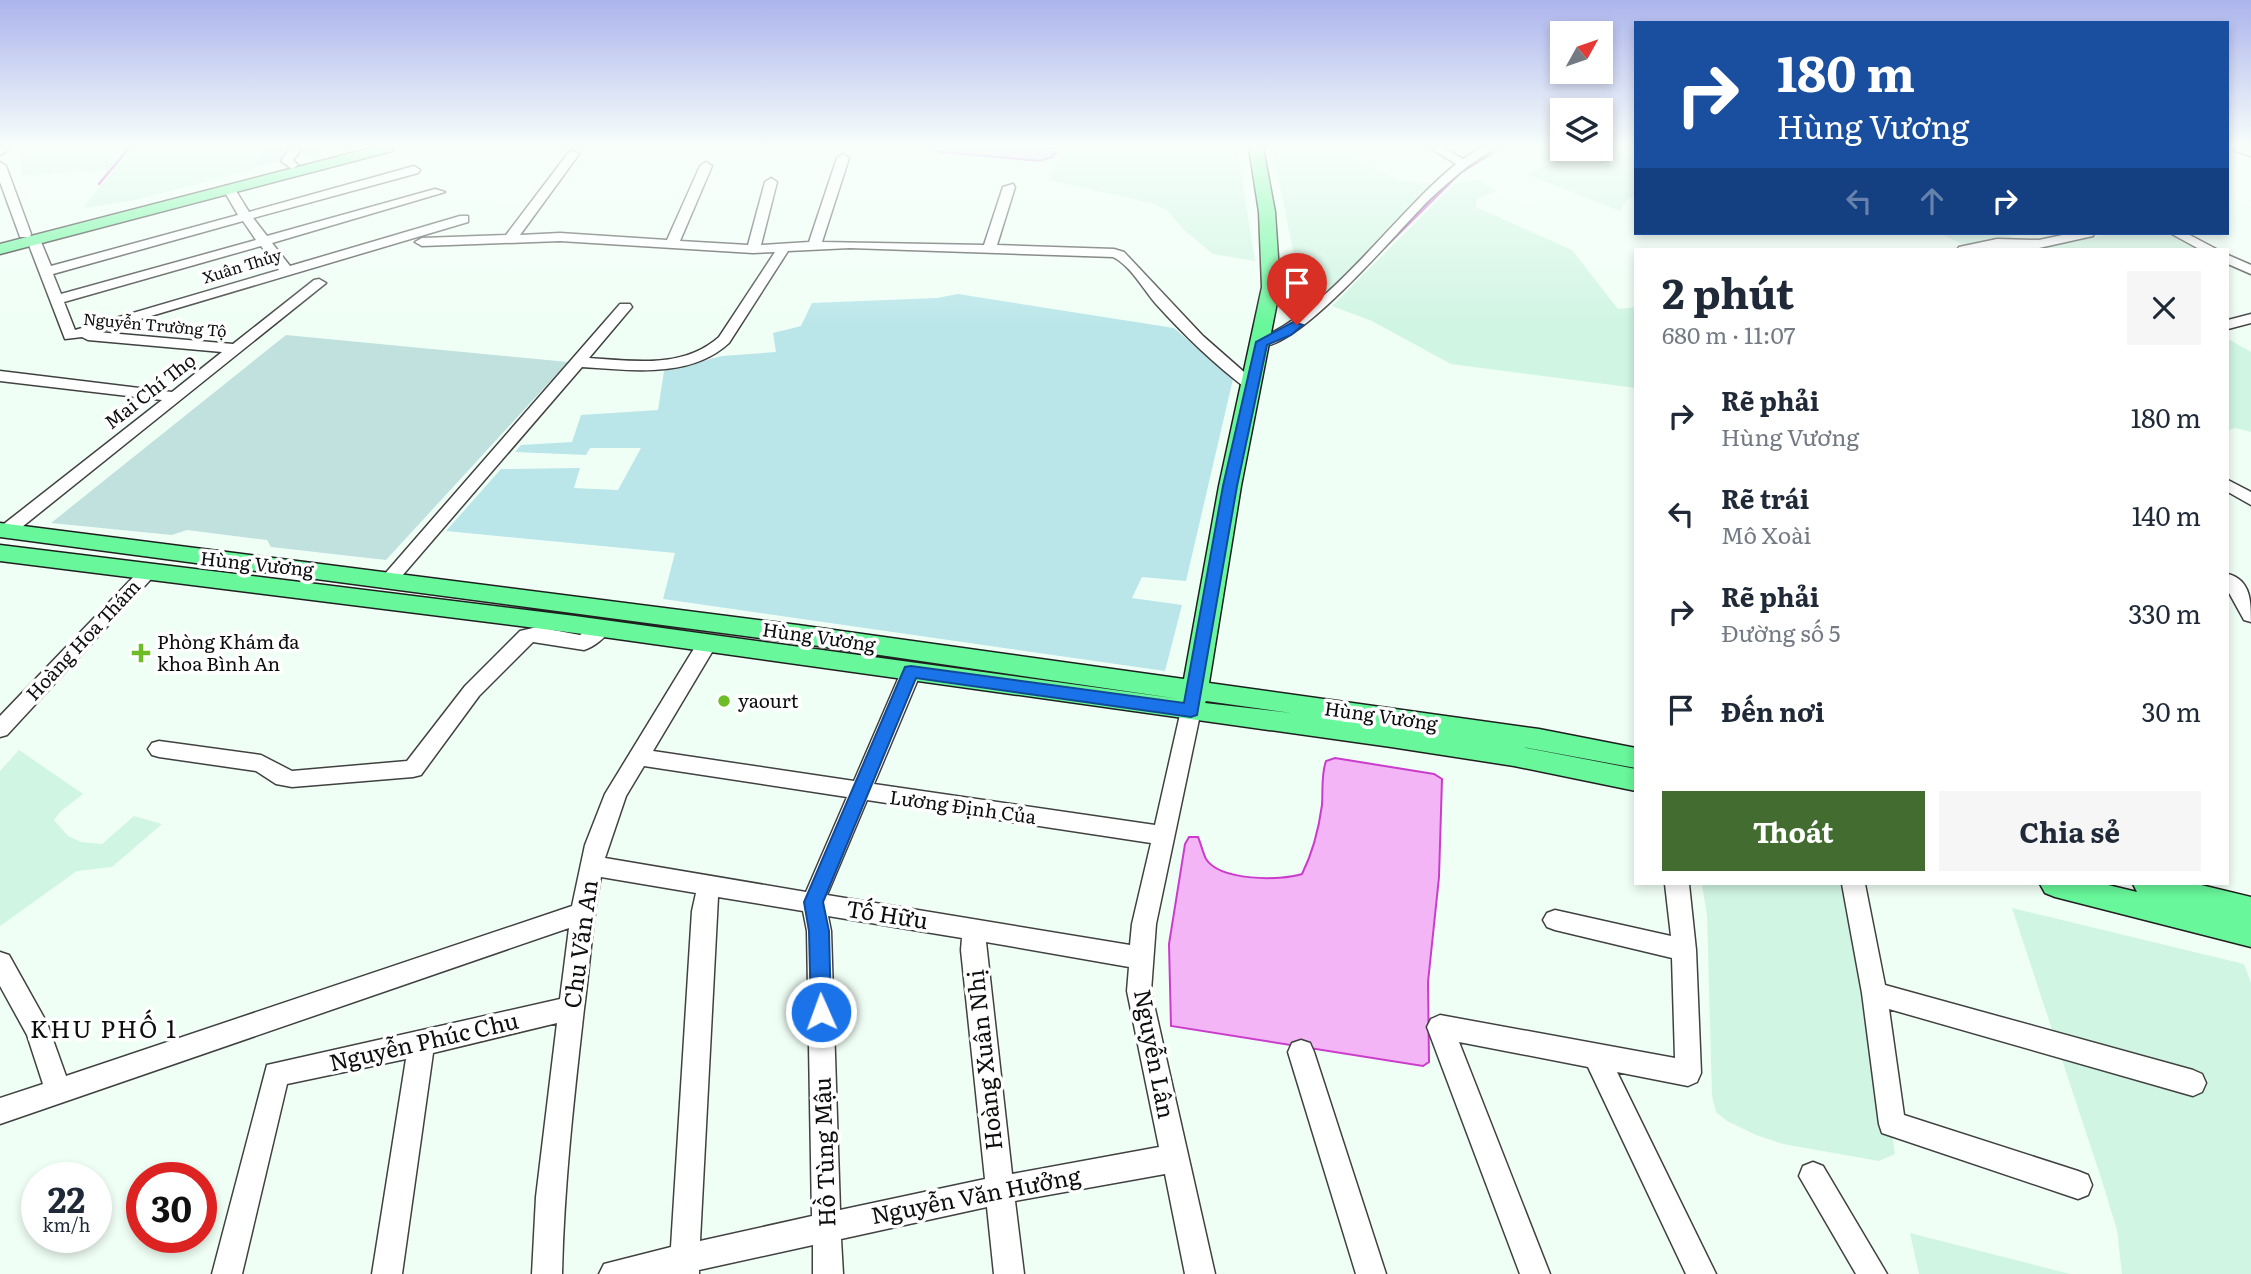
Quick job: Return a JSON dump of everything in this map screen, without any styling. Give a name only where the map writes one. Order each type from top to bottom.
[{"type":"main road","points":[[0,249],[30,237],[138,207]]},
{"type":"main road","points":[[0,240],[30,237],[152,207]]},
{"type":"main road","points":[[1193,700],[1230,486],[1270,300],[1271,271],[1265,207]]},
{"type":"main road","name":"Hùng Vương","points":[[2,537],[146,573],[602,628],[911,672],[1539,739],[1634,758]]},
{"type":"main road","name":"Hùng Vương","points":[[2,537],[389,580],[1193,700],[1562,764],[1634,780]]},
{"type":"main road","name":"Hoàng Hoa Thám","points":[[146,573],[170,554]]},
{"type":"main road","points":[[372,600],[389,580]]},
{"type":"main road","points":[[2058,885],[2251,934]]},
{"type":"main road","points":[[2152,885],[2251,910]]},
{"type":"street","points":[[18,207],[70,336]]},
{"type":"street","points":[[240,207],[287,271]]},
{"type":"street","points":[[45,272],[276,207]]},
{"type":"street","points":[[57,300],[385,207]]},
{"type":"street","points":[[510,239],[533,207]]},
{"type":"street","points":[[672,244],[688,207]]},
{"type":"street","points":[[753,249],[764,207]]},
{"type":"street","points":[[814,246],[827,207]]},
{"type":"street","points":[[989,248],[1002,207]]},
{"type":"street","points":[[1262,342],[1294,328],[1417,207]]},
{"type":"street","name":"Xuân Thủy","points":[[70,336],[464,219]]},
{"type":"street","points":[[1973,248],[1997,243],[2032,245],[2080,235]]},
{"type":"street","points":[[2180,235],[2207,248]]},
{"type":"street","points":[[422,242],[578,237],[753,249],[849,244],[1114,253],[1123,256],[1177,321],[1211,354],[1252,386]]},
{"type":"street","points":[[2051,242],[2064,248]]},
{"type":"street","points":[[579,362],[662,365],[713,350],[724,340],[783,249]]},
{"type":"street","points":[[2229,259],[2251,270]]},
{"type":"street","name":"Mai Chí Thọ","points":[[2,537],[319,283]]},
{"type":"street","points":[[389,580],[625,307]]},
{"type":"street","points":[[2229,324],[2251,318]]},
{"type":"street","name":"Nguyễn Trường Tộ","points":[[70,336],[112,337],[237,349]]},
{"type":"street","points":[[0,376],[87,384],[176,397]]},
{"type":"street","points":[[2229,486],[2251,500]]},
{"type":"street","name":"Hoàng Hoa Thám","points":[[0,729],[146,573]]},
{"type":"street","points":[[2229,580],[2251,581]]},
{"type":"street","points":[[2229,581],[2241,594],[2251,615]]},
{"type":"street","points":[[159,749],[261,763],[284,778],[292,779],[413,769],[472,691],[527,636],[537,634],[584,643],[602,628]]},
{"type":"street","name":"Chu Văn An","points":[[547,1274],[550,1197],[562,1076],[582,914],[592,866],[609,808],[708,642]]},
{"type":"street","points":[[813,902],[911,672]]},
{"type":"street","name":"Nguyễn Lân","points":[[1193,700],[1144,924],[1139,991],[1200,1274]]},
{"type":"street","name":"Lương Định Của","points":[[638,757],[1164,836]]},
{"type":"street","name":"Tố Hữu","points":[[592,866],[1141,958]]},
{"type":"street","points":[[1535,1274],[1440,1027],[1688,1073],[1684,950],[1677,885]]},
{"type":"street","points":[[1853,885],[1874,993],[1892,1124],[2078,1185]]},
{"type":"street","points":[[684,1265],[704,911],[709,886]]},
{"type":"street","name":"Hồ Tùng Mậu","points":[[813,902],[819,931],[828,1274]]},
{"type":"street","points":[[0,1111],[582,914]]},
{"type":"street","points":[[1555,920],[1684,950]]},
{"type":"street","name":"Hoàng Xuân Nhị","points":[[975,929],[973,950],[1009,1274]]},
{"type":"street","points":[[0,963],[38,1031],[58,1090]]},
{"type":"street","points":[[1874,993],[2193,1083]]},
{"type":"street","name":"Nguyễn Phúc Chu","points":[[227,1274],[276,1074],[422,1044],[572,1008]]},
{"type":"street","points":[[387,1274],[422,1044]]},
{"type":"street","points":[[1301,1052],[1371,1274]]},
{"type":"street","points":[[1597,1058],[1701,1274]]},
{"type":"street","name":"Nguyễn Văn Hưởng","points":[[614,1274],[684,1265],[827,1227],[999,1190],[1175,1158]]},
{"type":"street","points":[[1813,1176],[1872,1274]]},
{"type":"green space","points":[[1161,207],[1246,207],[1255,261],[1213,254],[1184,230],[1167,210]]},
{"type":"green space","points":[[1284,207],[1412,207],[1323,297],[1297,286],[1299,279]]},
{"type":"green space","points":[[1431,207],[1477,207],[1572,250],[1618,309],[1634,307],[1634,388],[1451,364],[1372,321],[1332,306]]},
{"type":"green space","points":[[1943,235],[2008,235],[2021,242],[1968,247]]},
{"type":"green space","points":[[2106,235],[2171,235],[2195,248],[2038,248]]},
{"type":"green space","points":[[2229,340],[2251,352],[2251,432],[2235,428],[2229,430]]},
{"type":"green space","points":[[19,750],[83,794],[54,820],[68,836],[81,842],[102,844],[134,816],[162,824],[112,867],[77,871],[0,926],[0,771]]},
{"type":"green space","points":[[1702,885],[1846,885],[1869,970],[1895,1154],[1879,1161],[1783,1144],[1756,1135],[1727,1121],[1716,1112],[1712,1096],[1707,916]]},
{"type":"green space","points":[[2012,908],[2244,964],[2251,983],[2251,1274],[2122,1274],[2117,1230]]},
{"type":"green space","points":[[1910,1233],[2070,1274],[1919,1274]]},
{"type":"shaded area","points":[[958,294],[1174,328],[1233,379],[1186,581],[1142,577],[1132,598],[1182,605],[1165,671],[663,599],[675,553],[446,531],[501,469],[580,468],[574,488],[618,490],[641,448],[590,448],[586,455],[515,452],[521,445],[572,442],[581,415],[658,410],[664,371],[722,356],[776,352],[773,333],[801,326],[812,303],[937,298]]},
{"type":"shaded area","points":[[286,335],[568,362],[386,560],[271,547],[267,540],[187,530],[172,535],[51,523]]},
{"type":"shaded area","points":[[1335,758],[1434,774],[1442,779],[1439,877],[1428,982],[1429,1062],[1423,1066],[1171,1026],[1169,944],[1185,844],[1189,837],[1198,837],[1206,859],[1224,872],[1266,878],[1302,874],[1319,822],[1324,766],[1326,761]]},
{"type":"waterway","points":[[1384,248],[1425,207]]},
{"type":"place","name":"Phòng Khám đa khoa Bình An","points":[[141,653]]},
{"type":"place","name":"yaourt","points":[[724,701]]},
{"type":"district","name":"KHU PHỐ 1","points":[[104,1030]]},
{"type":"route","points":[[821,1012],[819,931],[813,902],[911,672],[1191,710],[1230,486],[1262,342],[1297,325]]}]
